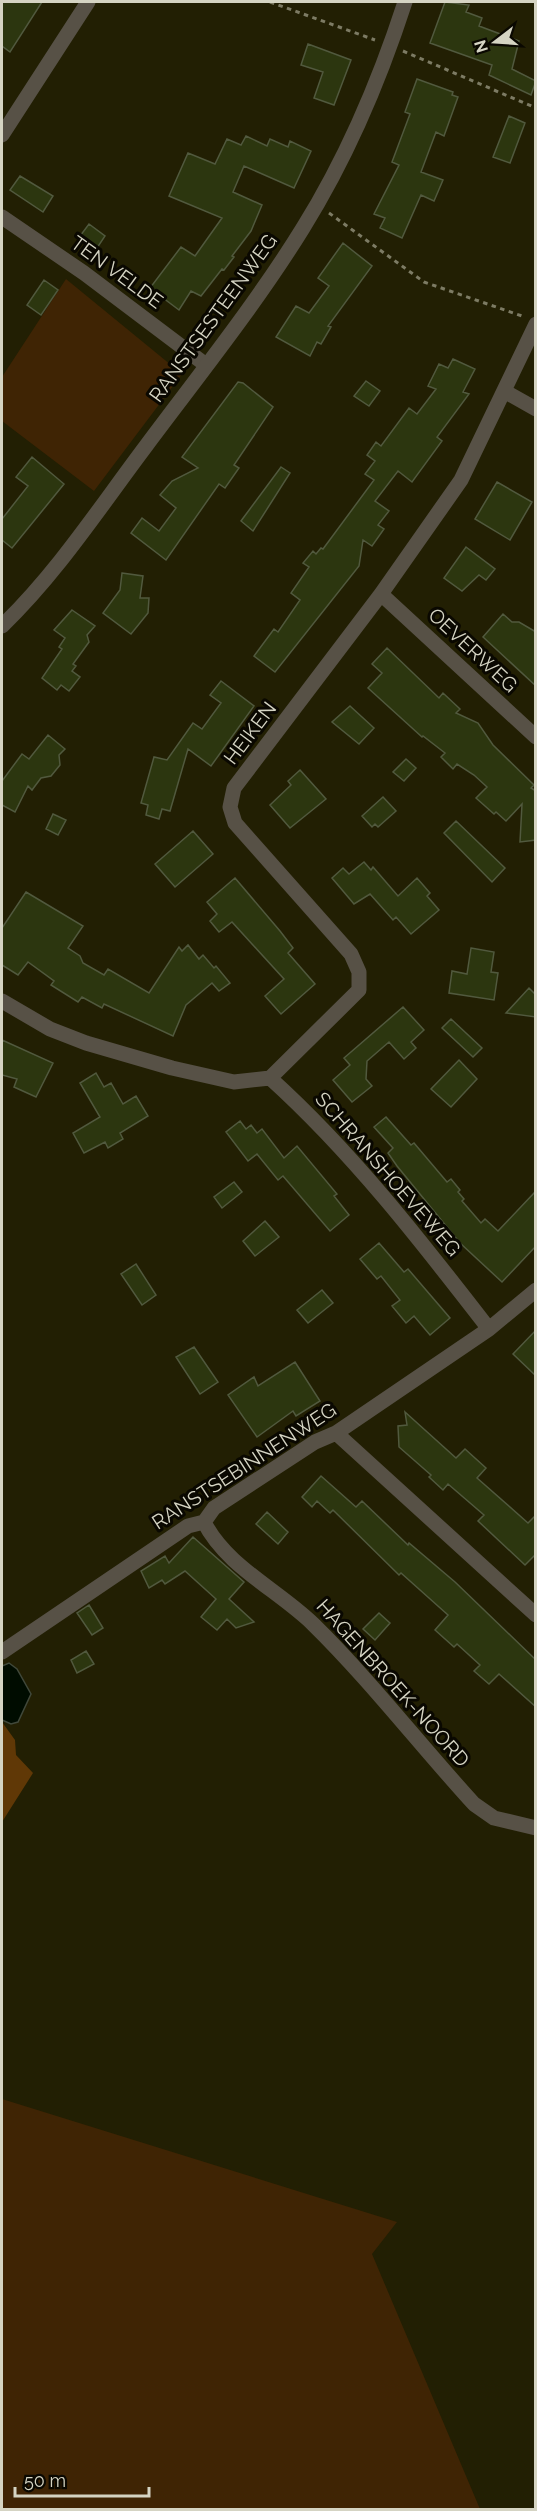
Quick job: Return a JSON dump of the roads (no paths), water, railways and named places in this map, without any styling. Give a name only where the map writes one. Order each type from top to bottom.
[{"type":"street","points":[[2,135],[88,2]]},
{"type":"street","name":"RANSTSESTEENWEG","points":[[2,626],[52,572],[206,365],[302,229],[317,204],[391,46],[405,2]]},
{"type":"street","name":"TEN VELDE","points":[[2,217],[84,273],[206,365]]},
{"type":"street","name":"HEIKEN","points":[[270,1078],[359,990],[359,972],[351,954],[235,823],[230,807],[234,788],[381,594],[461,480],[504,391],[530,320]]},
{"type":"street","points":[[504,391],[536,409]]},
{"type":"street","name":"OEVERWEG","points":[[381,594],[536,737]]},
{"type":"street","points":[[2,1001],[50,1029],[86,1043],[172,1068],[234,1082],[270,1078]]},
{"type":"street","name":"SCHRANSHOEVEWEG","points":[[270,1078],[319,1122],[442,1268],[489,1329]]},
{"type":"street","name":"RANSTSEBINNENWEG","points":[[2,1652],[188,1526],[204,1522],[214,1508],[315,1442],[336,1433],[489,1329],[536,1290]]},
{"type":"street","points":[[336,1433],[536,1615]]},
{"type":"street","name":"HAGENBROEK-NOORD","points":[[204,1522],[213,1541],[292,1604],[338,1650],[474,1804],[494,1818],[536,1828]]}]
